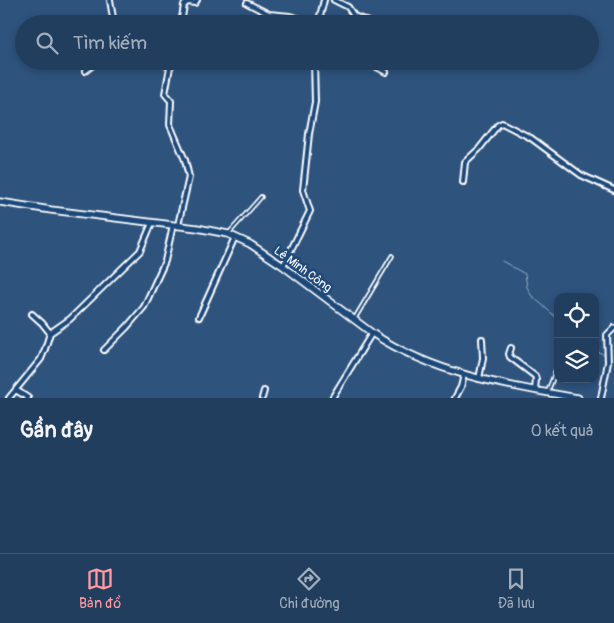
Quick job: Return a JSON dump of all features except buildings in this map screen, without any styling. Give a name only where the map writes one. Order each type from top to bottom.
[{"type":"main road","name":"Lê Minh Công","points":[[0,202],[176,225],[231,235],[250,244],[282,266],[372,333],[406,352],[464,375],[560,396],[578,398]]},
{"type":"street","points":[[110,0],[112,15]]},
{"type":"street","points":[[182,15],[184,5],[188,2],[196,3],[197,0]]},
{"type":"street","points":[[320,15],[324,0]]},
{"type":"street","points":[[334,0],[348,8],[353,15]]},
{"type":"street","points":[[247,3],[269,14],[280,15]]},
{"type":"street","points":[[104,350],[144,307],[165,261],[189,177],[185,160],[170,125],[172,102],[166,95],[165,90],[169,70]]},
{"type":"street","points":[[282,266],[310,211],[304,194],[304,185],[310,125],[316,102],[314,70]]},
{"type":"street","points":[[462,182],[465,162],[475,154],[498,125],[502,123],[531,138],[581,175],[614,190]]},
{"type":"street","points":[[9,398],[41,359],[50,332],[70,320],[140,251],[152,223]]},
{"type":"street","points":[[199,317],[231,235]]},
{"type":"street","points":[[32,314],[50,332]]},
{"type":"street","points":[[601,398],[608,357],[607,335],[614,328]]},
{"type":"street","points":[[332,398],[372,333]]},
{"type":"street","points":[[480,379],[483,353],[482,338]]},
{"type":"street","points":[[511,348],[510,357],[535,376],[534,390]]},
{"type":"street","points":[[455,398],[462,387],[464,375]]},
{"type":"street","points":[[16,390],[28,398]]},
{"type":"street","points":[[262,398],[264,391]]},
{"type":"lane","points":[[231,235],[261,197]]},
{"type":"lane","points":[[354,320],[392,256]]},
{"type":"lane","points":[[547,392],[554,375]]},
{"type":"waterway","points":[[502,261],[525,274],[527,287],[531,295],[554,315]]},
{"type":"waterway","points":[[599,352],[606,355]]}]
